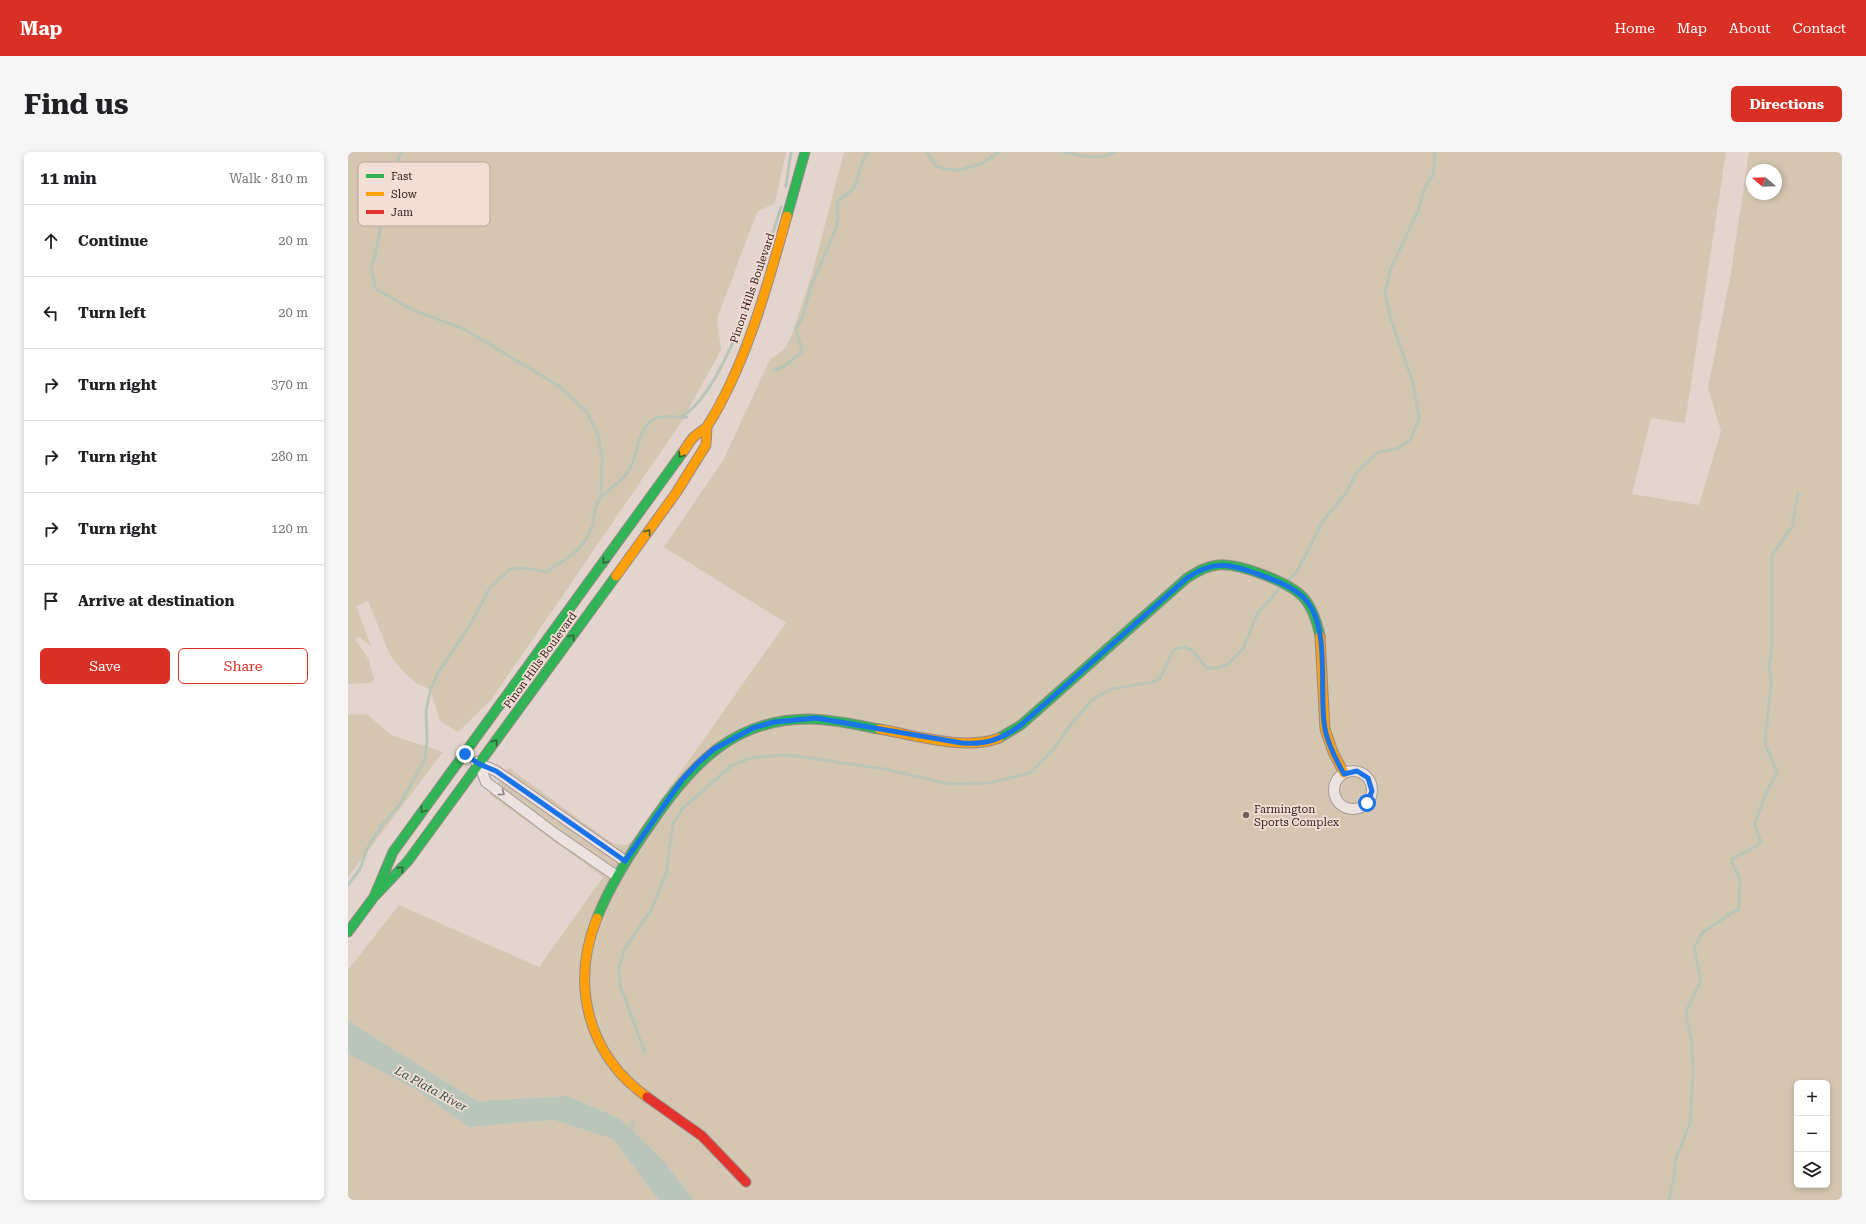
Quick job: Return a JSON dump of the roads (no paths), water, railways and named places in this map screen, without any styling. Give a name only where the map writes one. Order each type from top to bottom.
[{"type":"main road","name":"Pinon Hills Boulevard","points":[[348,932],[374,897],[408,861],[676,493],[706,445],[707,427],[730,383],[751,332],[776,257],[805,152]]},
{"type":"main road","name":"Pinon Hills Boulevard","points":[[374,897],[393,852],[672,469],[692,438],[707,427]]},
{"type":"main road","points":[[746,1182],[718,1150],[696,1131],[631,1086],[614,1068],[598,1040],[589,1014],[585,984],[586,956],[592,928],[603,898],[615,875],[682,780],[714,749],[753,728],[774,722],[816,718],[962,743],[976,744],[991,742],[1006,736],[1021,725],[1187,578],[1205,567],[1215,565],[1236,566],[1288,586],[1304,598],[1311,607],[1317,617],[1320,631],[1322,708],[1326,730],[1332,750],[1344,774]]},
{"type":"street","points":[[465,754],[479,764],[496,771],[625,861]]},
{"type":"street","points":[[479,764],[486,782],[558,836],[615,875]]},
{"type":"water","name":"La Plata River","points":[[348,1021],[477,1101],[567,1096],[619,1118],[663,1160],[694,1200],[659,1200],[613,1139],[554,1120],[469,1127],[415,1089],[348,1054]]},
{"type":"waterway","points":[[398,162],[401,152]]},
{"type":"waterway","points":[[786,186],[791,152]]},
{"type":"waterway","points":[[774,370],[783,367],[802,352],[796,328],[803,316],[810,289],[836,228],[838,217],[837,201],[846,195],[856,184],[863,160],[868,152]]},
{"type":"waterway","points":[[927,152],[936,166],[945,169],[960,170],[981,164],[999,152]]},
{"type":"waterway","points":[[1064,152],[1090,157],[1108,155],[1115,152]]},
{"type":"waterway","points":[[1286,582],[1296,573],[1323,521],[1346,493],[1356,473],[1377,453],[1398,448],[1410,440],[1419,419],[1413,383],[1391,320],[1385,292],[1390,270],[1418,211],[1425,187],[1433,175],[1435,152]]},
{"type":"waterway","points":[[680,417],[697,404],[713,382],[728,353],[754,288],[781,207]]},
{"type":"waterway","points":[[380,226],[376,252],[371,269],[376,289],[413,310],[464,329],[559,386],[586,411],[598,434],[602,457],[601,498]]},
{"type":"waterway","points":[[348,885],[360,869],[367,849],[382,825],[400,804],[425,759],[427,740],[426,711],[431,688],[439,671],[469,626],[490,588],[510,569],[523,568],[546,572],[574,554],[589,535],[598,501],[623,478],[629,470],[635,457],[640,438],[646,426],[654,419],[687,417]]},
{"type":"waterway","points":[[1669,1200],[1674,1178],[1675,1161],[1690,1123],[1693,1073],[1692,1045],[1686,1012],[1701,980],[1694,947],[1703,932],[1739,908],[1740,880],[1731,860],[1761,843],[1755,824],[1765,795],[1777,772],[1765,744],[1771,683],[1769,664],[1772,649],[1772,555],[1792,527],[1798,493]]},
{"type":"waterway","points":[[645,1053],[620,985],[619,969],[624,950],[652,909],[666,873],[673,824],[682,809],[731,766],[750,758],[780,755],[796,756],[884,769],[950,784],[989,783],[1030,773],[1052,751],[1069,727],[1092,700],[1111,689],[1153,682],[1160,678],[1173,651],[1186,647],[1192,650],[1206,667],[1214,669],[1227,665],[1243,649],[1257,614],[1281,587]]},
{"type":"waterway","points":[[631,1132],[633,1122]]},
{"type":"place","name":"Farmington Sports Complex","points":[[1246,815]]}]
